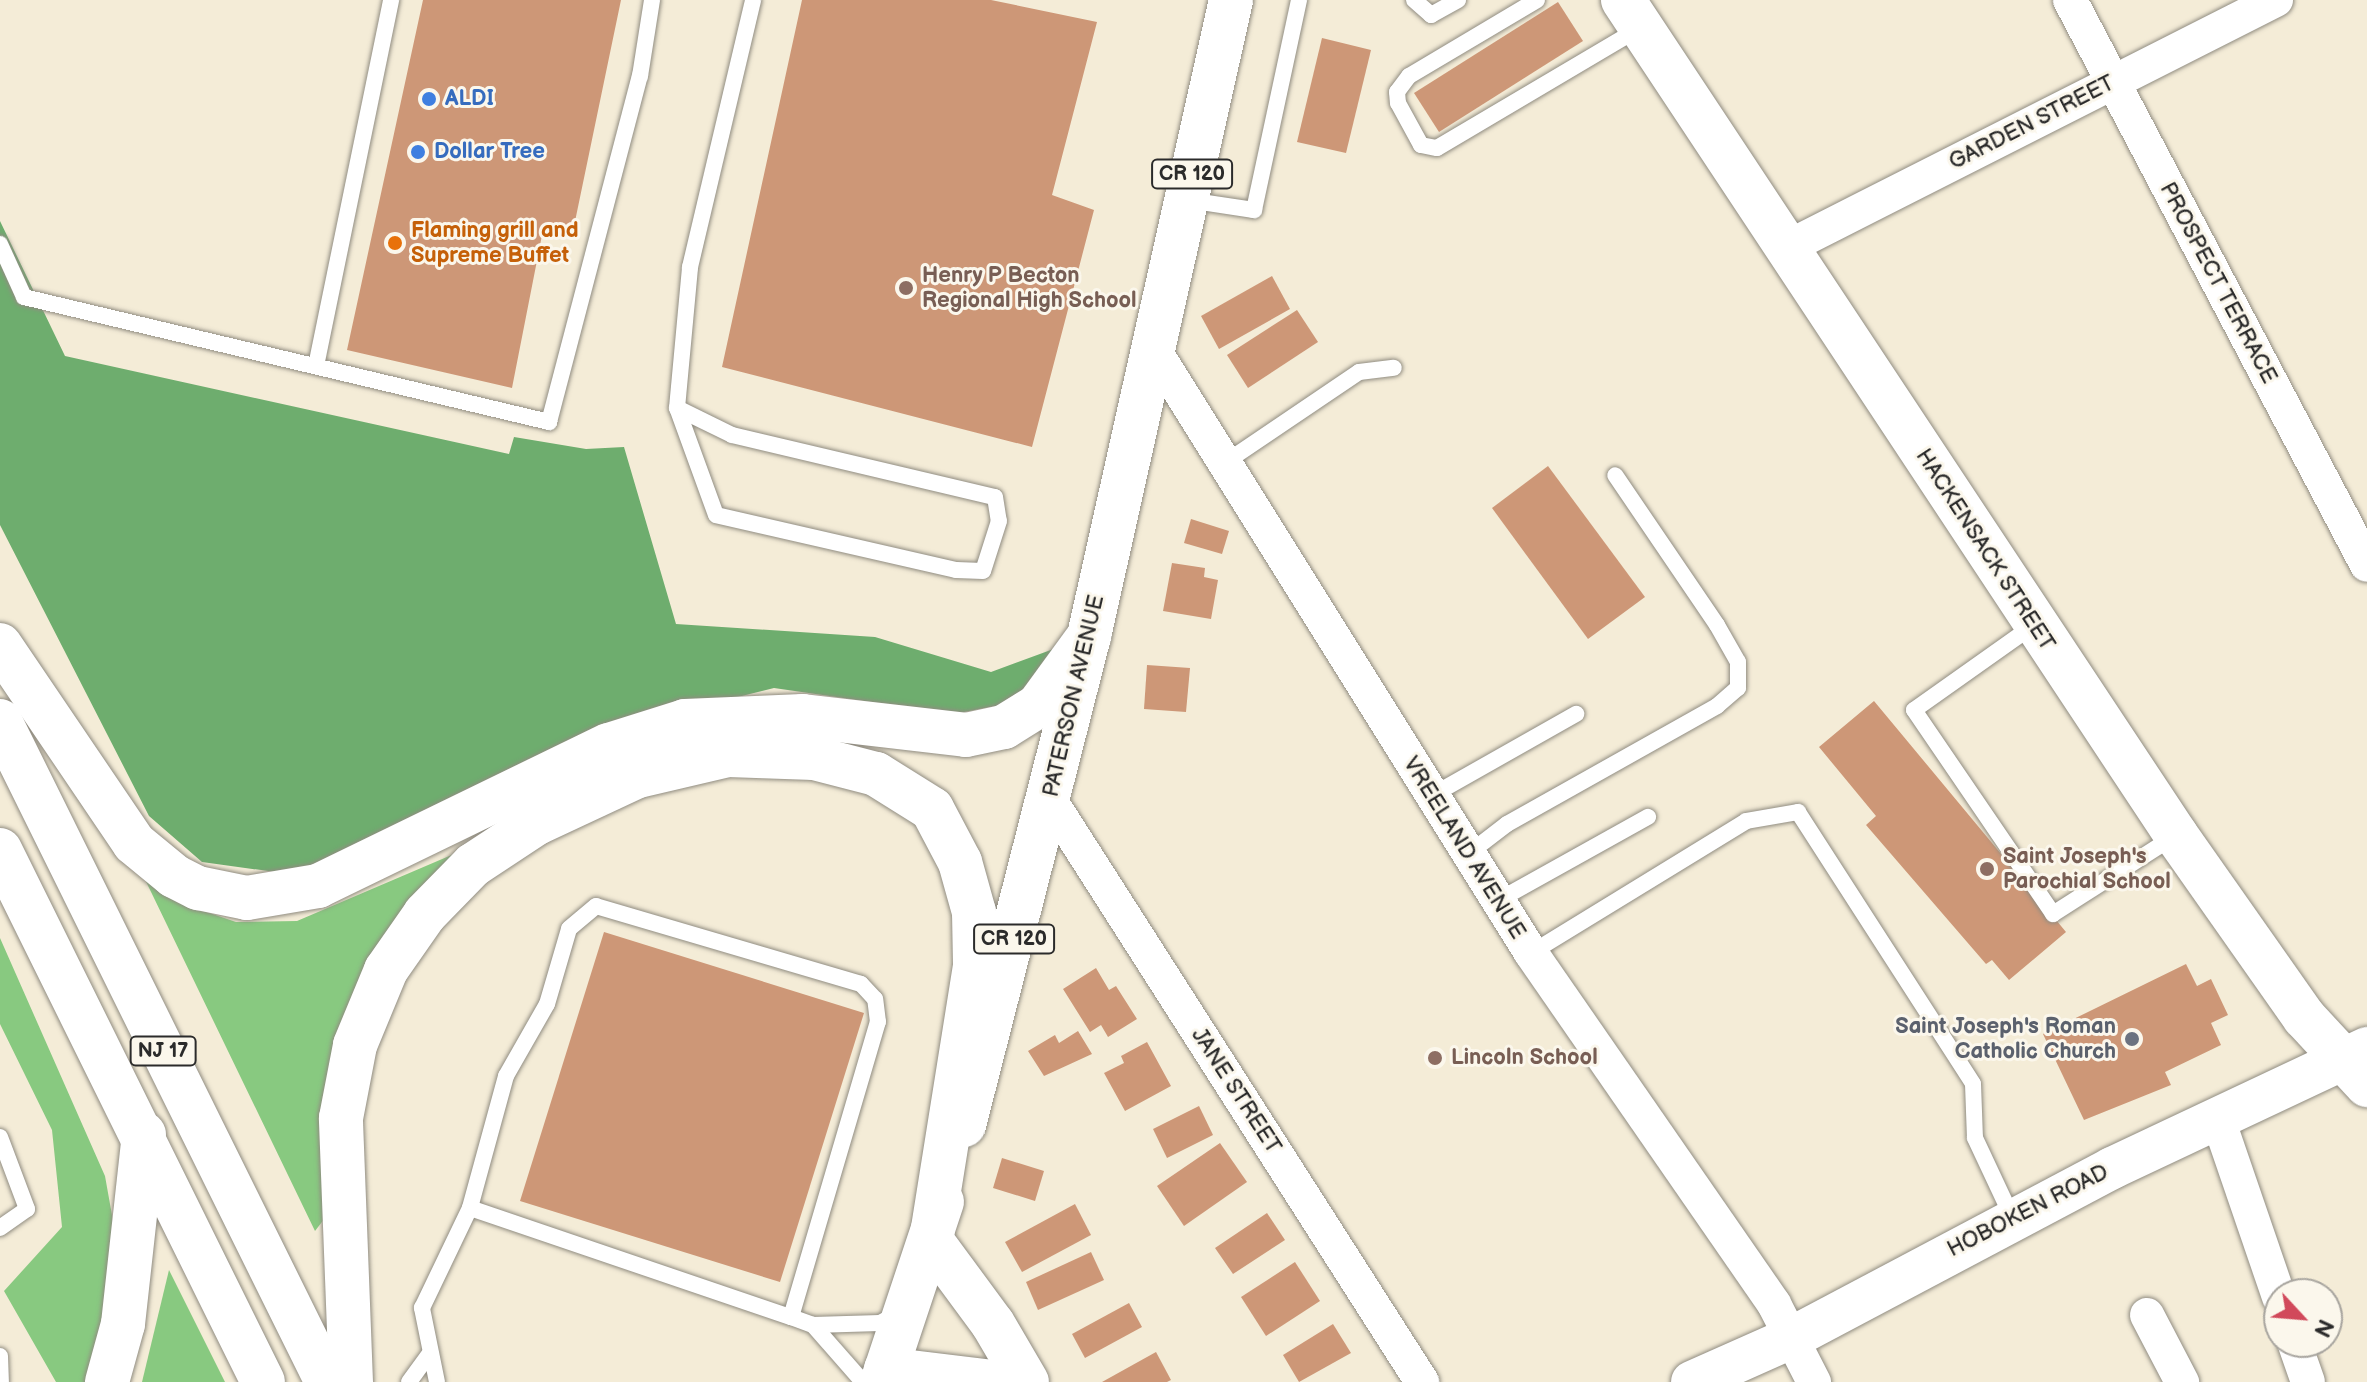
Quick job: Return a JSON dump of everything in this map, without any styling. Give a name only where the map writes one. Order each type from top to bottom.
[{"type":"main road","name":"PATERSON AVENUE","points":[[877,1378],[907,1308],[931,1240],[1050,800],[1231,0]]},
{"type":"main road","name":"HACKENSACK STREET","points":[[1632,14],[2176,835],[2304,1017],[2359,1064]]},
{"type":"main road","points":[[0,645],[134,843],[186,882],[247,898],[318,886],[609,745],[685,721],[803,716],[966,735],[1004,727],[1038,706],[1089,636]]},
{"type":"main road","name":"NJ 17","points":[[0,721],[327,1382]]},
{"type":"main road","points":[[351,1382],[341,1118],[355,1045],[386,970],[425,914],[473,865],[537,823],[638,776],[728,755],[814,758],[876,774],[932,809],[960,862],[974,912],[975,966],[931,1240],[993,1324],[1027,1382]]},
{"type":"main road","name":"NJ 17","points":[[0,850],[144,1134],[263,1382]]},
{"type":"main road","points":[[107,1382],[125,1309],[144,1134]]},
{"type":"main road","points":[[877,1378],[993,1382]]},
{"type":"street","name":"PROSPECT TERRACE","points":[[2070,0],[2367,565]]},
{"type":"street","name":"GARDEN STREET","points":[[1788,247],[2276,0]]},
{"type":"street","name":"VREELAND AVENUE","points":[[1153,348],[1222,465],[1497,901],[1793,1337],[1814,1382]]},
{"type":"street","name":"JANE STREET","points":[[1050,800],[1422,1382]]},
{"type":"street","name":"HOBOKEN ROAD","points":[[1692,1382],[1793,1337],[2012,1217],[2217,1116],[2359,1064]]},
{"type":"street","points":[[2217,1116],[2272,1278]]},
{"type":"street","points":[[2147,1315],[2182,1382]]},
{"type":"street","points":[[2300,1358],[2308,1382]]},
{"type":"lane","points":[[316,366],[391,0]]},
{"type":"lane","points":[[0,244],[24,297],[549,422],[640,76],[652,0]]},
{"type":"lane","points":[[677,408],[732,435],[995,497],[999,521],[983,571],[956,570],[716,515],[677,408],[690,267],[753,0]]},
{"type":"lane","points":[[1186,200],[1254,210],[1299,0]]},
{"type":"lane","points":[[1414,0],[1431,15],[1458,0]]},
{"type":"lane","points":[[1537,0],[1409,76],[1397,92],[1398,103],[1421,145],[1437,148],[1632,14]]},
{"type":"lane","points":[[1222,465],[1359,372],[1394,368]]},
{"type":"lane","points":[[1468,854],[1507,824],[1717,706],[1738,688],[1738,662],[1717,625],[1615,475]]},
{"type":"lane","points":[[2034,625],[1914,710],[2053,914],[2176,835]]},
{"type":"lane","points":[[1431,796],[1576,714]]},
{"type":"lane","points":[[1531,953],[1746,821],[1798,812],[1973,1084],[1975,1138],[2012,1217]]},
{"type":"lane","points":[[1497,901],[1648,817]]},
{"type":"lane","points":[[437,1382],[422,1308],[470,1208],[506,1076],[547,1004],[569,929],[596,906],[861,984],[875,999],[878,1022],[791,1317]]},
{"type":"lane","points":[[0,1137],[27,1209],[0,1228]]},
{"type":"lane","points":[[470,1208],[813,1325],[877,1378]]},
{"type":"lane","points":[[813,1325],[880,1323],[907,1308]]},
{"type":"lane","points":[[409,1382],[430,1353]]},
{"type":"lane","points":[[1,1359],[1,1382]]},
{"type":"green space","points":[[0,221],[65,356],[509,454],[514,437],[586,449],[624,447],[676,624],[875,637],[991,672],[1059,647],[1025,700],[954,714],[774,688],[641,721],[297,875],[202,862],[149,816],[0,525]]},
{"type":"green space","points":[[482,842],[355,997],[325,1218],[315,1231],[138,865],[177,902],[236,922],[297,921]]},
{"type":"green space","points":[[0,938],[105,1176],[120,1260],[92,1382],[56,1382],[4,1291],[62,1227],[52,1130],[0,1024]]},
{"type":"green space","points":[[169,1270],[225,1382],[142,1382]]},
{"type":"building","points":[[423,0],[621,0],[573,231],[543,230],[512,388],[347,350]]},
{"type":"building","name":"Henry P Becton Regional High School","points":[[802,0],[991,0],[1097,22],[1052,195],[1094,210],[1032,447],[722,367]]},
{"type":"building","points":[[1558,2],[1583,41],[1439,132],[1414,93]]},
{"type":"building","points":[[1322,38],[1371,50],[1346,153],[1297,142]]},
{"type":"building","points":[[1272,276],[1290,309],[1219,349],[1201,316]]},
{"type":"building","points":[[1297,310],[1318,342],[1248,388],[1227,355]]},
{"type":"building","points":[[1548,466],[1645,597],[1588,639],[1492,508]]},
{"type":"building","points":[[1191,519],[1229,531],[1222,554],[1184,543]]},
{"type":"building","points":[[1172,563],[1205,568],[1204,577],[1218,580],[1211,619],[1163,611]]},
{"type":"building","points":[[1147,665],[1190,668],[1186,712],[1144,709]]},
{"type":"building","points":[[1874,701],[2066,932],[2009,980],[1992,960],[1986,964],[1866,825],[1876,816],[1819,747]]},
{"type":"building","points":[[604,932],[864,1013],[780,1282],[520,1201]]},
{"type":"building","name":"Saint Joseph's Roman Catholic Church","points":[[2186,964],[2197,986],[2211,979],[2228,1015],[2211,1023],[2221,1045],[2165,1072],[2171,1085],[2084,1120],[2043,1034]]},
{"type":"building","points":[[1096,968],[1109,990],[1116,986],[1137,1019],[1108,1037],[1101,1025],[1090,1032],[1063,989]]},
{"type":"building","points":[[1078,1031],[1092,1054],[1044,1076],[1028,1051],[1055,1035],[1059,1043]]},
{"type":"building","points":[[1147,1042],[1171,1086],[1125,1111],[1104,1073],[1124,1063],[1121,1056]]},
{"type":"building","points":[[1199,1106],[1213,1135],[1167,1158],[1153,1129]]},
{"type":"building","points":[[1220,1143],[1247,1182],[1184,1226],[1157,1186]]},
{"type":"building","points":[[1002,1158],[1044,1171],[1035,1201],[993,1188]]},
{"type":"building","points":[[1075,1204],[1091,1235],[1022,1272],[1005,1242]]},
{"type":"building","points":[[1267,1213],[1285,1240],[1233,1274],[1215,1248]]},
{"type":"building","points":[[1091,1252],[1104,1280],[1038,1310],[1026,1282]]},
{"type":"building","points":[[1295,1262],[1320,1301],[1266,1336],[1241,1297]]},
{"type":"building","points":[[1129,1303],[1142,1327],[1085,1358],[1072,1334]]},
{"type":"building","points":[[1333,1324],[1351,1353],[1299,1382],[1283,1355]]},
{"type":"building","points":[[1156,1352],[1171,1380],[1102,1382]]},
{"type":"place","name":"ALDI","points":[[429,99]]},
{"type":"place","name":"Dollar Tree","points":[[418,152]]},
{"type":"place","name":"Flaming grill and Supreme Buffet","points":[[395,243]]},
{"type":"place","name":"Henry P Becton Regional High School","points":[[906,288]]},
{"type":"place","name":"Saint Joseph's Parochial School","points":[[1987,869]]},
{"type":"place","name":"Saint Joseph's Roman Catholic Church","points":[[2132,1039]]},
{"type":"place","name":"Lincoln School","points":[[1435,1058]]}]
